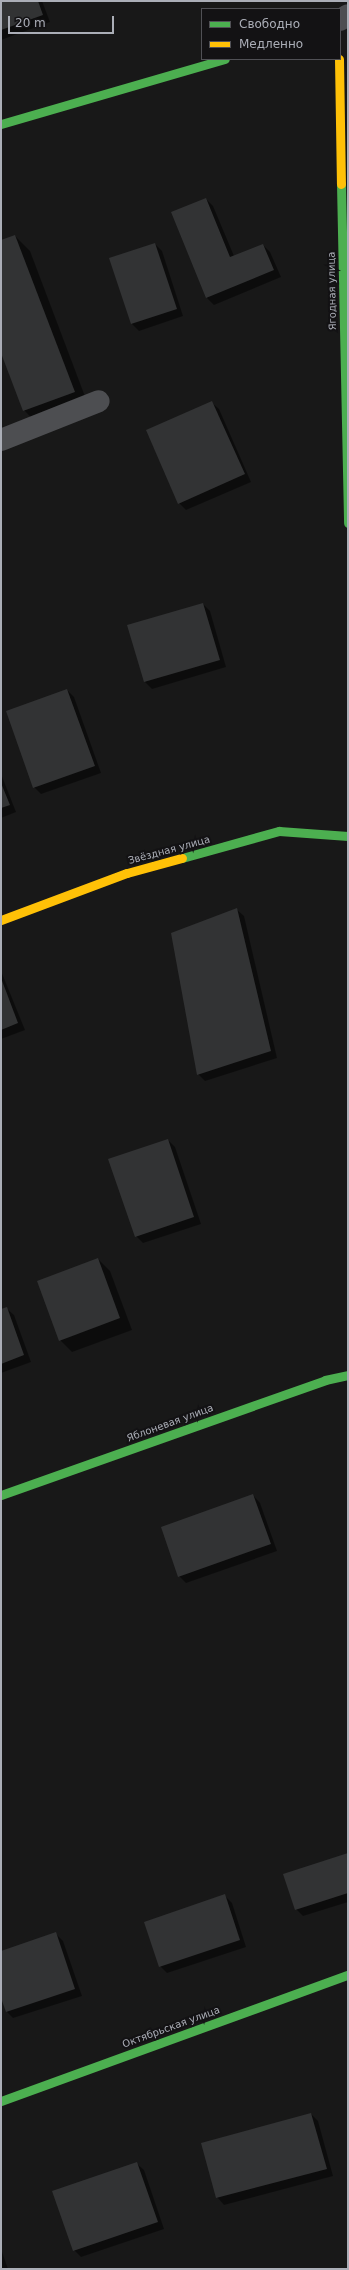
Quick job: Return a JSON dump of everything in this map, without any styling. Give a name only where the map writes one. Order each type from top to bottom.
[{"type":"street","points":[[1,124],[222,60]]},
{"type":"street","name":"Ягодная улица","points":[[339,60],[348,523]]},
{"type":"street","points":[[1,440],[99,401]]},
{"type":"street","name":"Звёздная улица","points":[[1,920],[127,873],[279,831],[348,836]]},
{"type":"street","name":"Яблоневая улица","points":[[1,1495],[325,1380],[348,1375]]},
{"type":"street","name":"Октябрьская улица","points":[[1,2101],[348,1975]]},
{"type":"building","points":[[1,1],[38,1],[43,15],[1,30]]},
{"type":"building","points":[[206,198],[230,257],[263,244],[274,270],[206,298],[171,212]]},
{"type":"building","points":[[15,235],[75,392],[23,411],[1,353],[1,240]]},
{"type":"building","points":[[155,243],[177,309],[131,324],[109,258]]},
{"type":"building","points":[[212,401],[245,474],[178,504],[146,430]]},
{"type":"building","points":[[203,603],[220,660],[144,682],[127,625]]},
{"type":"building","points":[[67,689],[95,766],[33,788],[6,711]]},
{"type":"building","points":[[1,783],[10,805],[1,808]]},
{"type":"building","points":[[237,908],[271,1051],[197,1075],[171,933]]},
{"type":"building","points":[[1,978],[18,1023],[1,1030]]},
{"type":"building","points":[[168,1139],[194,1217],[135,1237],[108,1159]]},
{"type":"building","points":[[98,1258],[120,1318],[59,1341],[37,1281]]},
{"type":"building","points":[[7,1307],[24,1355],[1,1364],[1,1309]]},
{"type":"building","points":[[253,1494],[271,1544],[178,1577],[161,1527]]},
{"type":"building","points":[[348,1853],[348,1893],[295,1910],[283,1874]]},
{"type":"building","points":[[225,1894],[240,1940],[159,1967],[144,1922]]},
{"type":"building","points":[[56,1932],[75,1989],[6,2012],[1,1998],[1,1951]]},
{"type":"building","points":[[311,2113],[327,2169],[216,2198],[201,2143]]},
{"type":"building","points":[[137,2162],[158,2222],[73,2251],[52,2191]]},
{"type":"traffic: fast","points":[[1,124],[222,60]]},
{"type":"traffic: fast","points":[[341,184],[348,523]]},
{"type":"traffic: fast","points":[[182,858],[279,831],[348,836]]},
{"type":"traffic: fast","points":[[1,1495],[325,1380],[348,1375]]},
{"type":"traffic: fast","points":[[1,2101],[348,1975]]},
{"type":"traffic: slow","points":[[339,60],[341,184]]},
{"type":"traffic: slow","points":[[1,920],[127,873],[182,858]]}]
